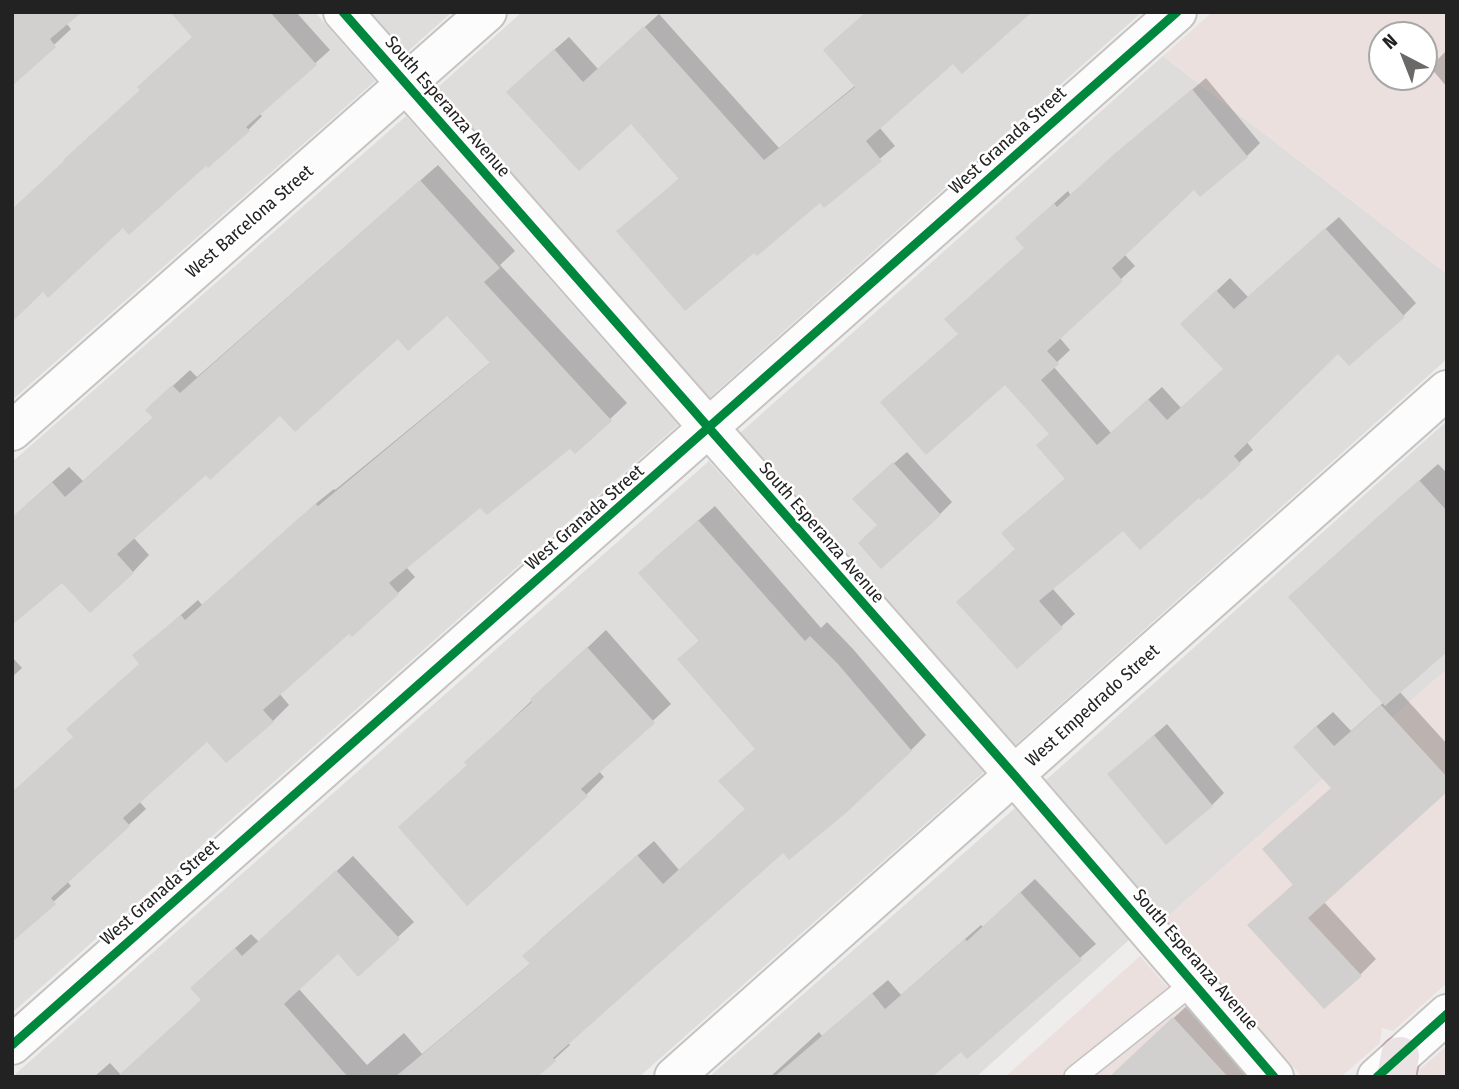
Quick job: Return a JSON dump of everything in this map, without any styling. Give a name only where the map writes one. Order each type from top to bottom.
[{"type":"street","name":"South Esperanza Avenue","points":[[343,12],[1015,776],[1274,1077]]},
{"type":"street","name":"West Barcelona Street","points":[[12,431],[487,12]]},
{"type":"street","name":"West Granada Street","points":[[12,1045],[1177,12]]},
{"type":"street","name":"West Empedrado Street","points":[[674,1077],[1447,390]]},
{"type":"street","points":[[1391,1070],[1447,1014]]},
{"type":"lane","points":[[1075,1077],[1194,983]]},
{"type":"shaded area","points":[[12,12],[315,12],[375,81],[12,400]]},
{"type":"shaded area","points":[[371,12],[452,12],[406,53]]},
{"type":"shaded area","points":[[522,12],[1142,12],[709,398],[437,88]]},
{"type":"shaded area","points":[[1212,12],[1447,12],[1447,274],[1163,56]]},
{"type":"shaded area","points":[[1163,56],[1447,274],[1447,359],[1015,745],[740,433]]},
{"type":"shaded area","points":[[406,116],[678,425],[12,1013],[12,462]]},
{"type":"shaded area","points":[[1447,421],[1447,669],[1165,919],[1046,780]]},
{"type":"shaded area","points":[[709,461],[984,772],[639,1077],[12,1077]]},
{"type":"shaded area","points":[[1447,669],[1447,983],[1393,1031],[1382,1028],[1380,1043],[1341,1077],[1302,1077],[1165,919]]},
{"type":"shaded area","points":[[1015,808],[1129,940],[976,1077],[709,1077]]},
{"type":"shaded area","points":[[1140,956],[1247,1077],[1005,1077]]},
{"type":"shaded area","points":[[1447,1046],[1447,1077],[1419,1077],[1420,1069]]},
{"type":"building","points":[[12,12],[82,12],[50,39],[56,47],[12,86]]},
{"type":"building","points":[[170,12],[270,12],[317,65],[246,127],[250,131],[208,168],[206,166],[129,235],[123,228],[48,298],[43,292],[12,322],[12,209],[140,90],[137,87],[192,37]]},
{"type":"building","points":[[866,12],[1032,12],[962,74],[953,64],[866,141],[882,161],[824,208],[820,203],[757,256],[754,253],[685,311],[616,231],[679,179],[631,124],[579,171],[506,92],[554,49],[583,82],[644,26],[764,160],[855,87],[823,50]]},
{"type":"building","points":[[1192,89],[1248,157],[1200,197],[1194,190],[1112,268],[1123,281],[1047,351],[1059,364],[1041,380],[1097,445],[1148,399],[1167,420],[1223,369],[1180,324],[1216,290],[1234,309],[1325,228],[1405,317],[1349,366],[1338,354],[1234,456],[1241,464],[1140,550],[1123,531],[1039,601],[1063,628],[1017,669],[956,602],[1015,549],[1001,533],[1065,479],[1036,445],[1049,434],[1005,385],[926,455],[880,402],[958,334],[944,319],[1024,248],[1015,238],[1054,203],[1057,207],[1112,156]]},
{"type":"building","points":[[420,180],[500,268],[484,282],[612,421],[575,454],[570,449],[487,515],[480,508],[389,583],[399,594],[352,637],[349,634],[263,710],[274,722],[226,763],[207,742],[123,818],[130,826],[51,898],[56,904],[12,942],[12,792],[73,737],[66,729],[139,664],[132,655],[181,615],[185,620],[300,517],[316,504],[318,506],[490,363],[447,316],[408,351],[398,339],[295,432],[280,416],[210,480],[206,475],[117,554],[134,573],[90,613],[62,583],[12,625],[12,517],[52,482],[65,497],[153,418],[145,410],[172,385],[180,393]]},
{"type":"building","points":[[893,462],[941,515],[881,569],[858,543],[877,525],[852,499]]},
{"type":"building","points":[[1419,480],[1447,511],[1447,652],[1385,706],[1288,597]]},
{"type":"building","points":[[698,520],[805,641],[810,636],[838,664],[912,751],[847,812],[789,860],[783,853],[553,1058],[556,1061],[537,1077],[395,1077],[530,964],[522,956],[637,855],[663,884],[745,809],[718,781],[755,749],[677,659],[699,641],[638,573]]},
{"type":"building","points":[[587,647],[655,723],[581,789],[588,796],[467,906],[398,827],[467,765],[464,762],[532,702],[530,699]]},
{"type":"building","points":[[1381,705],[1447,777],[1447,792],[1308,918],[1362,976],[1324,1009],[1247,925],[1293,885],[1262,849],[1331,788],[1293,747],[1316,726],[1334,746]]},
{"type":"building","points":[[1154,735],[1213,806],[1166,845],[1107,774]]},
{"type":"building","points":[[336,870],[400,939],[358,977],[338,954],[284,1004],[348,1077],[117,1077],[201,1000],[190,988],[235,948],[242,956]]},
{"type":"building","points":[[1020,892],[1082,960],[967,1059],[961,1052],[932,1077],[774,1077],[872,993],[885,1009],[965,939],[967,941]]},
{"type":"building","points":[[1173,1017],[1228,1077],[1109,1077]]},
{"type":"cycle path","points":[[343,12],[1015,776],[1274,1077]]},
{"type":"cycle path","points":[[12,1045],[1177,12]]},
{"type":"cycle path","points":[[1377,1077],[1447,1014]]}]
